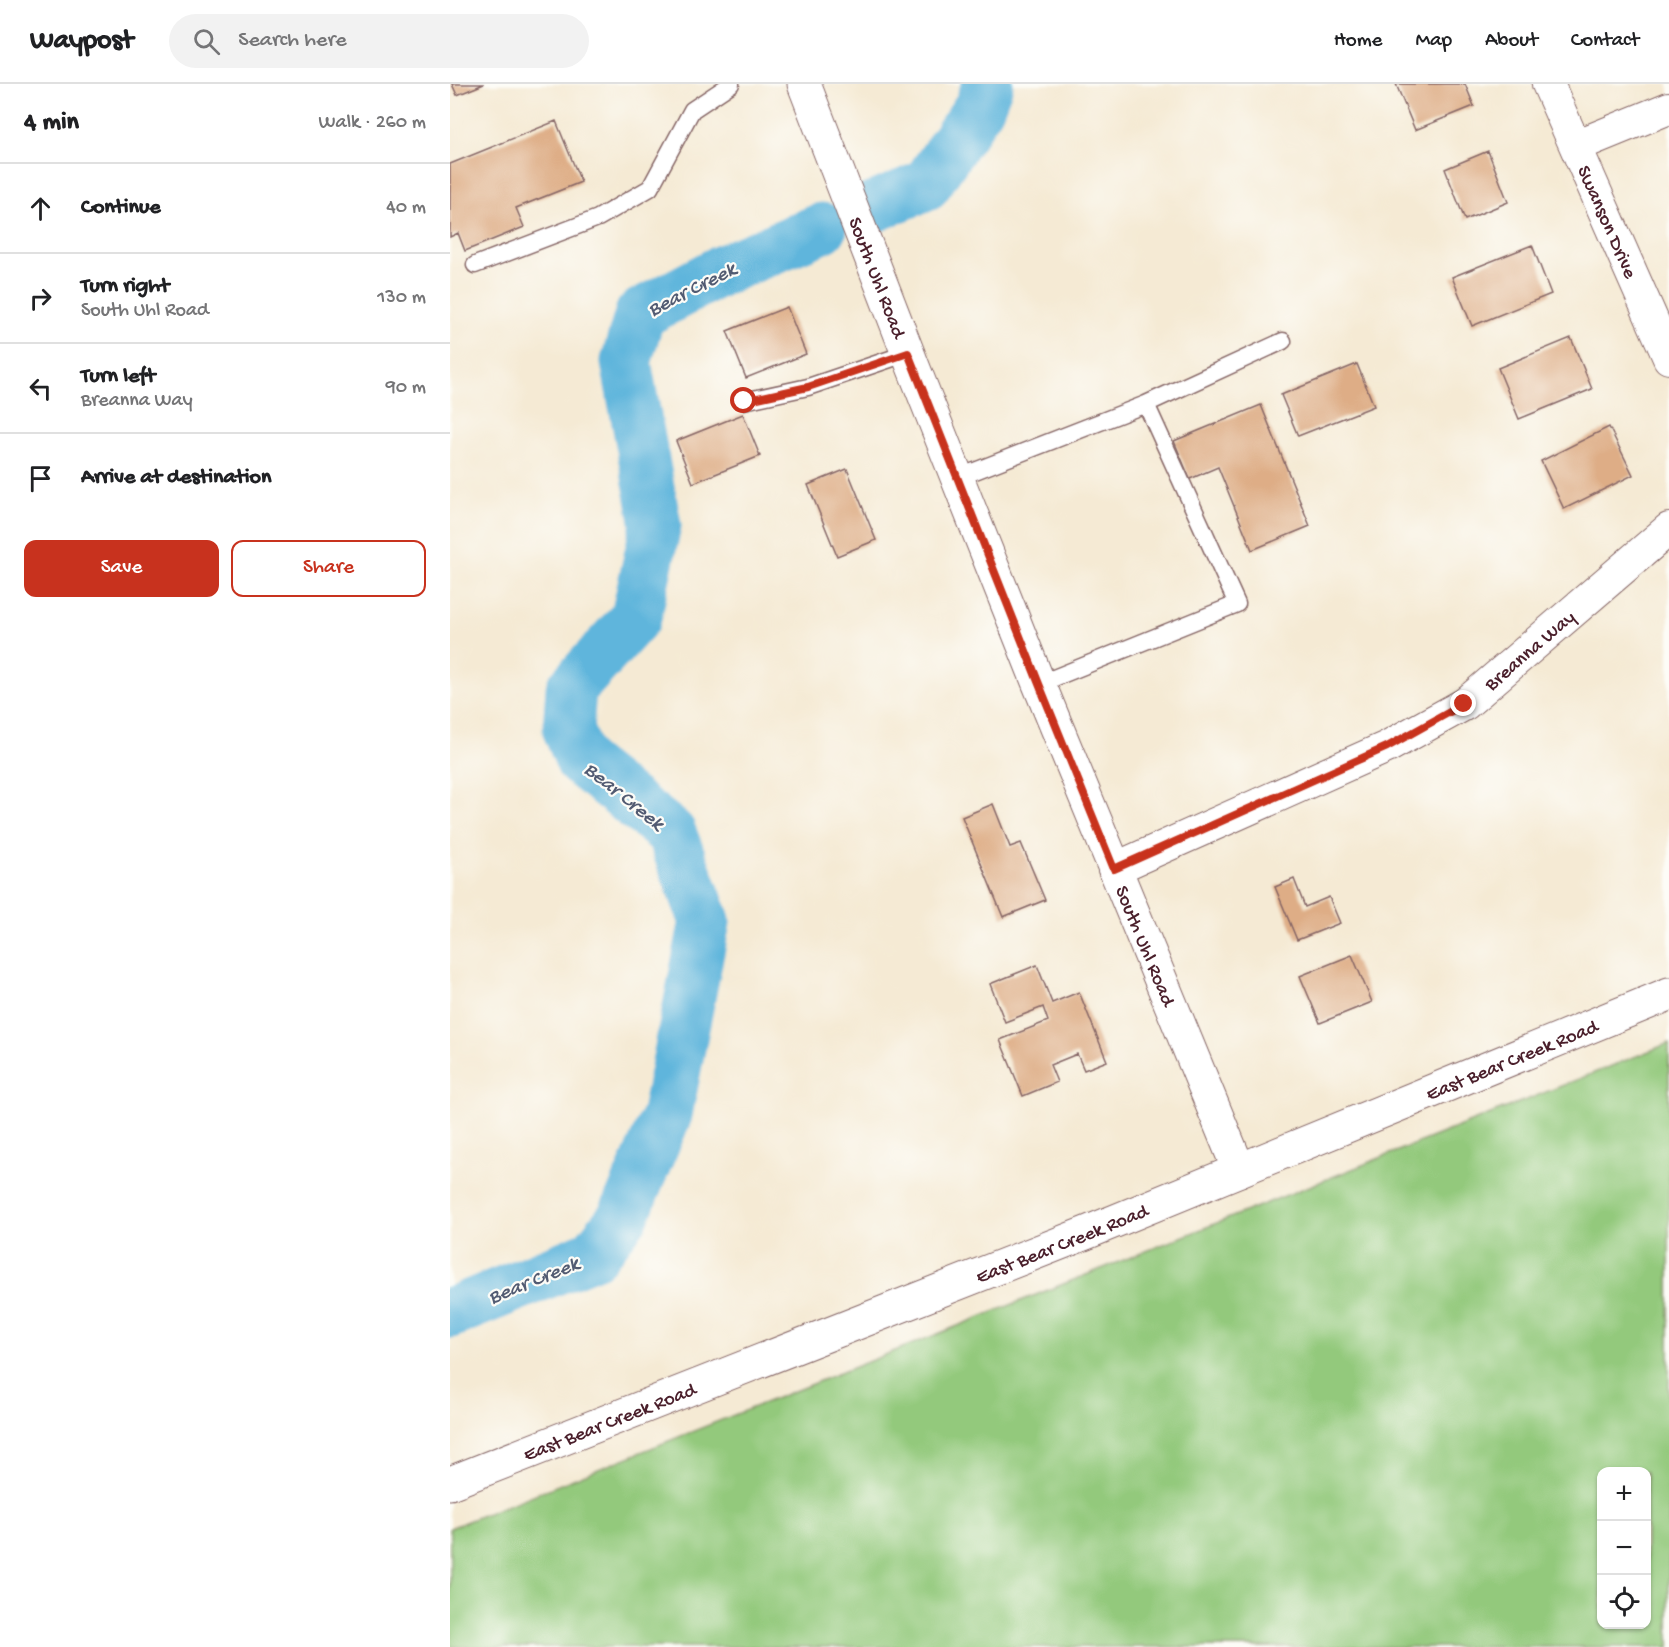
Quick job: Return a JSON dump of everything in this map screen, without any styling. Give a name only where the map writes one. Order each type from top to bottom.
[{"type":"main road","name":"South Uhl Road","points":[[804,84],[1039,684],[1239,1170]]},
{"type":"main road","name":"East Bear Creek Road","points":[[450,1483],[1086,1233],[1669,994]]},
{"type":"street","name":"Swanson Drive","points":[[1548,84],[1669,358]]},
{"type":"street","points":[[1576,146],[1669,108]]},
{"type":"street","name":"Breanna Way","points":[[1114,869],[1387,747],[1464,704],[1669,529]]},
{"type":"lane","points":[[475,265],[598,218],[650,188],[692,111],[711,90],[731,84]]},
{"type":"lane","points":[[957,478],[1146,404],[1283,341]]},
{"type":"lane","points":[[744,401],[808,387],[908,353]]},
{"type":"lane","points":[[1039,684],[1237,603],[1146,404]]},
{"type":"green space","points":[[1669,1043],[1669,1647],[450,1647],[450,1528]]},
{"type":"building","points":[[452,84],[484,84],[457,95]]},
{"type":"building","points":[[1396,84],[1465,84],[1474,106],[1415,130]]},
{"type":"building","points":[[556,121],[581,182],[516,208],[524,227],[465,251],[458,233],[450,237],[450,164]]},
{"type":"building","points":[[1488,151],[1508,202],[1465,220],[1445,169]]},
{"type":"building","points":[[1532,245],[1551,294],[1472,326],[1452,277]]},
{"type":"building","points":[[787,307],[806,354],[746,378],[727,331]]},
{"type":"building","points":[[1571,338],[1592,389],[1519,419],[1498,368]]},
{"type":"building","points":[[1357,364],[1374,406],[1298,436],[1281,395]]},
{"type":"building","points":[[1261,405],[1310,526],[1252,550],[1218,467],[1190,479],[1174,441]]},
{"type":"building","points":[[743,414],[760,456],[693,483],[676,441]]},
{"type":"building","points":[[1609,427],[1633,475],[1564,509],[1541,461]]},
{"type":"building","points":[[847,469],[876,540],[837,556],[808,485]]},
{"type":"building","points":[[993,804],[1010,847],[1021,843],[1045,900],[1003,917],[962,817]]},
{"type":"building","points":[[1294,879],[1305,907],[1329,897],[1340,923],[1297,940],[1275,887]]},
{"type":"building","points":[[1352,955],[1372,1002],[1320,1023],[1300,976]]},
{"type":"building","points":[[1037,965],[1052,1003],[1079,992],[1107,1061],[1084,1070],[1077,1054],[1050,1065],[1057,1082],[1023,1096],[1000,1040],[1048,1021],[1043,1007],[1005,1022],[990,984]]},
{"type":"waterway","name":"Bear Creek","points":[[872,208],[926,185],[979,107],[988,84]]},
{"type":"waterway","name":"Bear Creek","points":[[450,1313],[594,1254],[623,1217],[667,1114],[705,921],[671,833],[581,762],[568,730],[571,689],[636,617],[656,525],[626,362],[640,314],[718,272],[822,228]]},
{"type":"route","points":[[744,401],[808,387],[908,353],[1114,869],[1387,747],[1464,704]]}]
